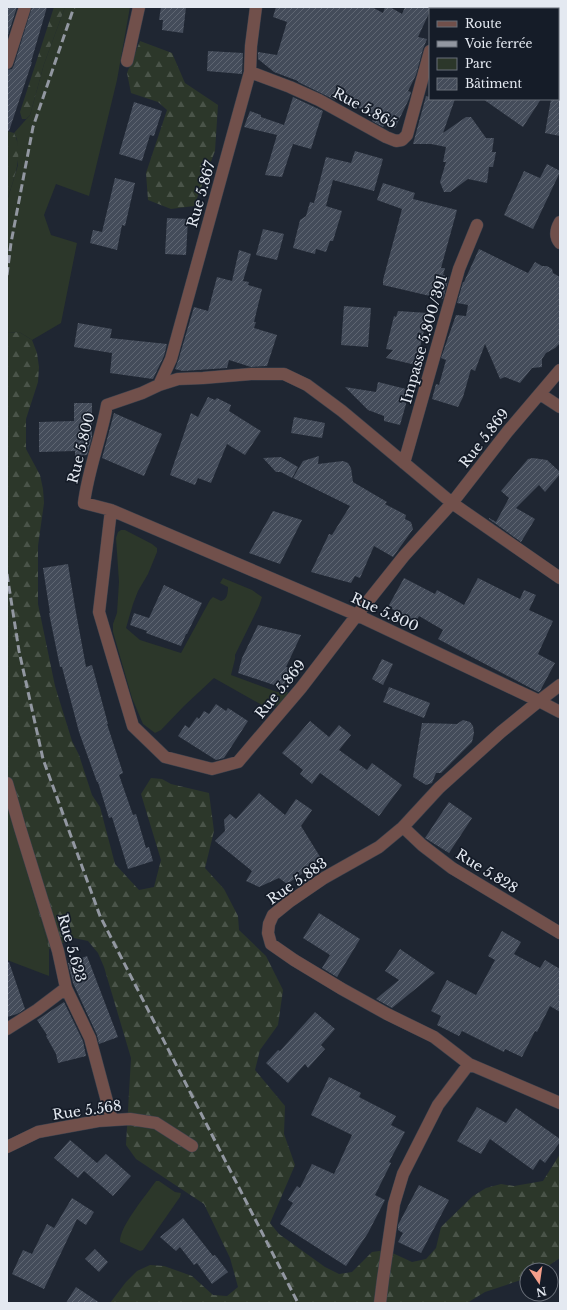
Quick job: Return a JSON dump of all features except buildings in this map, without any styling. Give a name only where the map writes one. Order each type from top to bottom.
[{"type":"street","points":[[7,63],[25,7]]},
{"type":"street","points":[[127,62],[139,7]]},
{"type":"street","name":"Rue 5.867","points":[[159,385],[172,359],[250,72],[251,46],[256,7]]},
{"type":"street","name":"Rue 5.865","points":[[250,72],[290,87],[318,100],[396,141],[402,140],[407,135],[429,55]]},
{"type":"street","points":[[560,222],[556,233],[557,239],[560,243]]},
{"type":"street","name":"Impasse 5.800/391","points":[[404,463],[459,269],[477,225]]},
{"type":"street","name":"Rue 5.869","points":[[111,510],[99,612],[133,726],[165,757],[212,769],[238,762],[301,688],[404,556],[452,503],[508,431],[560,370]]},
{"type":"street","name":"Rue 5.800","points":[[560,578],[452,503],[342,410],[307,385],[284,374],[251,374],[178,379],[107,406],[86,488],[84,503],[111,510],[357,615],[560,712]]},
{"type":"street","points":[[540,394],[560,407]]},
{"type":"street","name":"Rue 5.883","points":[[560,685],[501,732],[439,788],[403,827],[379,847],[324,878],[273,915],[269,924],[268,933],[271,944],[294,960],[387,1014],[434,1037],[469,1064],[560,1103]]},
{"type":"street","name":"Rue 5.623","points":[[7,783],[58,951],[66,988],[90,1038],[112,1120]]},
{"type":"street","name":"Rue 5.828","points":[[403,827],[422,845],[452,868],[560,933]]},
{"type":"street","points":[[7,1029],[37,1010],[66,988]]},
{"type":"street","points":[[380,1303],[382,1279],[394,1204],[403,1174],[438,1105],[469,1064]]},
{"type":"street","name":"Rue 5.568","points":[[7,1147],[38,1132],[98,1120],[130,1118],[156,1123],[192,1146]]},
{"type":"green space","points":[[54,7],[65,7],[44,64],[30,115],[26,119],[22,119],[20,112]]},
{"type":"green space","points":[[65,7],[130,7],[117,80],[89,196],[56,184],[44,215],[51,235],[77,243],[61,323],[32,340],[19,332],[7,333],[7,201],[18,165],[17,139],[14,133],[30,115],[44,64]]},
{"type":"green space","points":[[140,41],[172,53],[185,83],[218,105],[215,151],[194,206],[171,209],[148,200],[146,173],[167,110],[158,102],[131,93],[127,73]]},
{"type":"green space","points":[[7,131],[14,133],[17,141],[18,158],[15,176],[7,201]]},
{"type":"green space","points":[[19,332],[32,340],[37,353],[39,367],[38,382],[26,419],[26,449],[40,475],[43,489],[44,503],[38,546],[38,604],[55,686],[72,741],[79,755],[92,795],[100,807],[115,864],[139,890],[154,887],[161,860],[141,794],[151,778],[162,779],[171,784],[209,793],[214,831],[205,868],[224,889],[238,916],[239,930],[266,956],[283,990],[278,1025],[260,1050],[255,1070],[285,1106],[284,1134],[295,1165],[270,1223],[279,1234],[325,1267],[339,1274],[352,1272],[372,1252],[386,1250],[412,1262],[426,1259],[436,1248],[441,1227],[473,1196],[486,1188],[501,1184],[514,1186],[543,1181],[560,1154],[560,1258],[554,1262],[519,1262],[519,1281],[485,1292],[467,1303],[110,1303],[126,1282],[137,1271],[150,1265],[164,1266],[192,1276],[213,1295],[227,1296],[238,1287],[230,1258],[204,1204],[136,1159],[126,1145],[131,1058],[104,967],[98,953],[88,941],[74,938],[49,949],[7,801],[7,333]]},
{"type":"green space","points":[[125,530],[157,548],[157,552],[148,574],[138,591],[126,628],[140,640],[181,653],[210,600],[213,597],[221,601],[226,598],[228,587],[220,583],[223,578],[252,590],[262,597],[235,655],[231,675],[277,692],[288,692],[286,699],[269,709],[214,678],[161,730],[155,733],[143,724],[132,698],[113,632],[113,624],[117,613],[119,582],[116,538],[118,532]]},
{"type":"green space","points":[[7,801],[49,949],[49,976],[7,960]]},
{"type":"green space","points":[[156,1181],[159,1181],[175,1192],[181,1193],[180,1197],[143,1250],[140,1251],[120,1242],[121,1236],[124,1228],[140,1202]]},
{"type":"railway","points":[[7,275],[11,243],[33,127],[74,7]]},
{"type":"railway","points":[[7,574],[19,651],[43,759],[100,916],[298,1303]]}]
